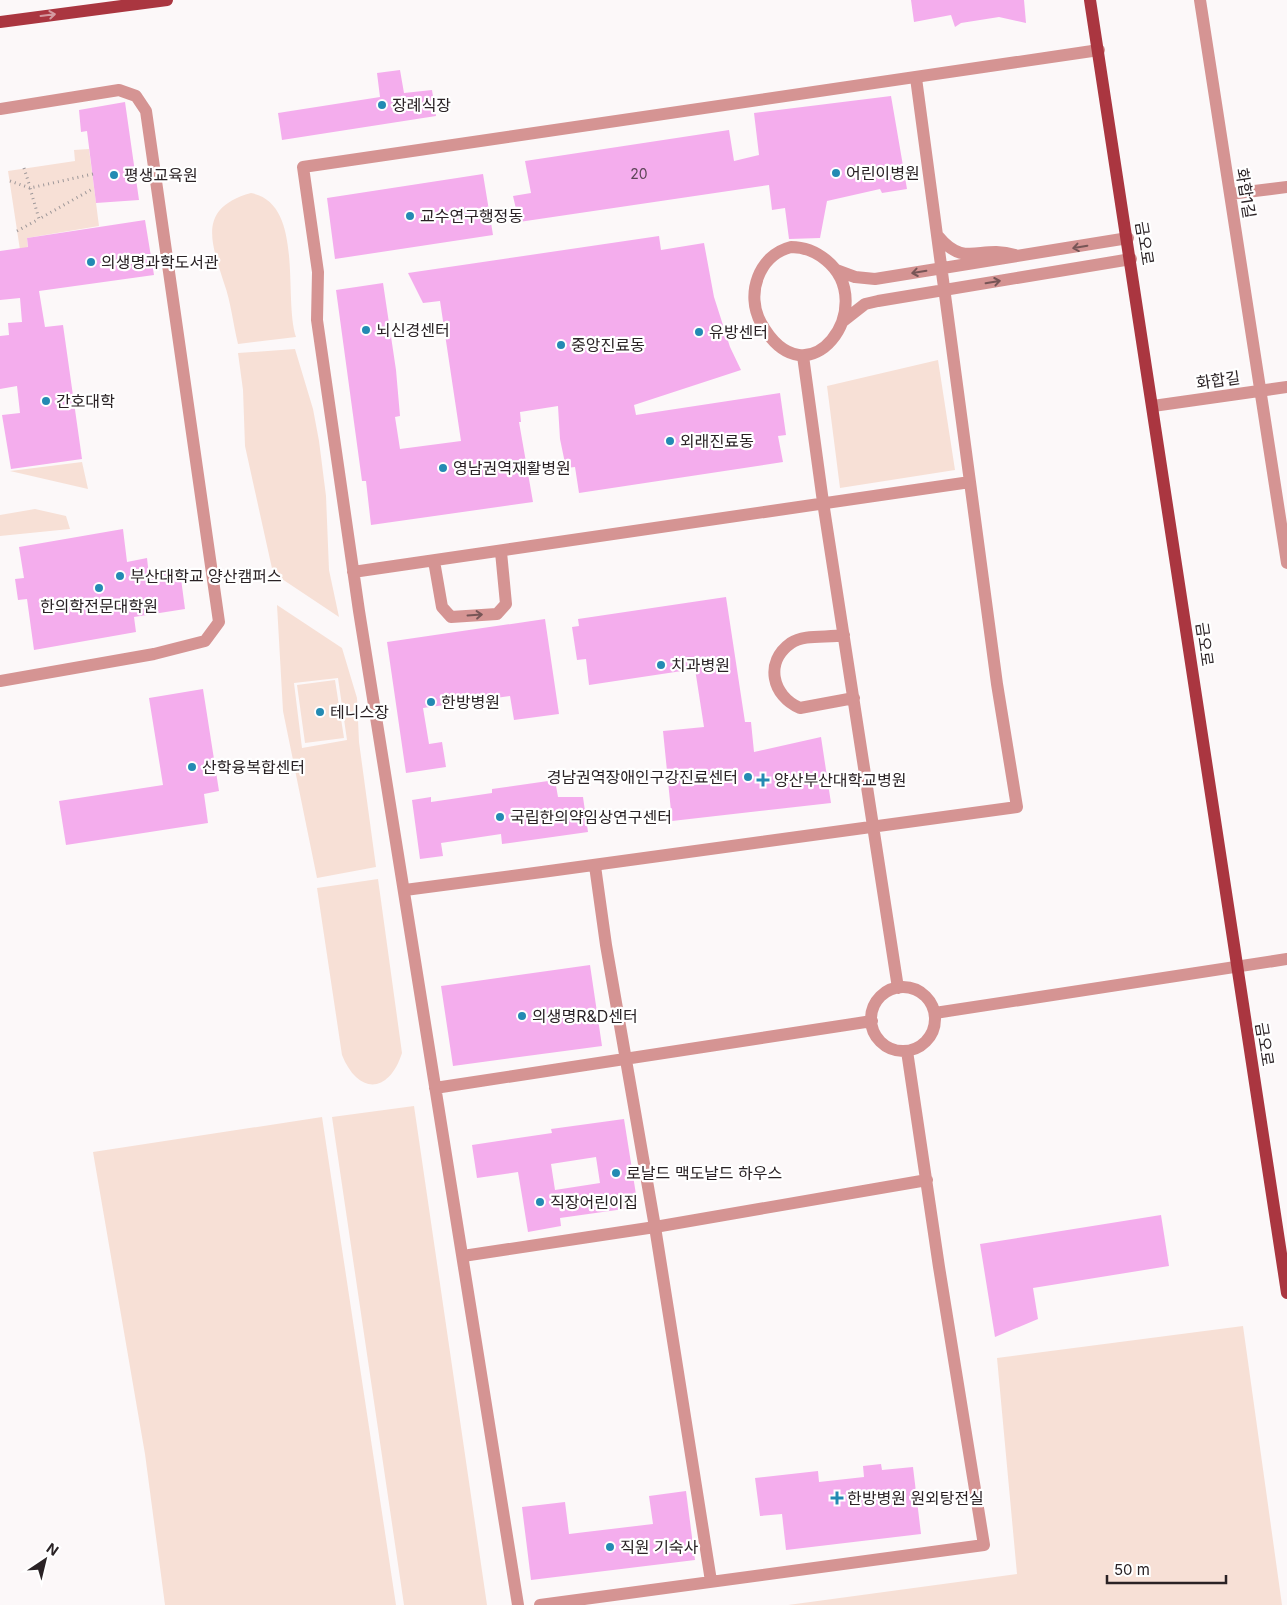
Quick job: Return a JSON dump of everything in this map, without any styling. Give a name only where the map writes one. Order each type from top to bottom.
[{"type":"main road","points":[[0,22],[167,0]]},
{"type":"main road","name":"금오로","points":[[1090,0],[1128,238],[1287,1293]]},
{"type":"street","name":"화합1길","points":[[1200,0],[1287,563]]},
{"type":"street","points":[[518,1605],[353,572],[317,320],[318,272],[304,167],[1099,50]]},
{"type":"street","points":[[404,890],[595,866],[1017,807],[997,684],[916,78]]},
{"type":"street","points":[[0,110],[119,90],[136,96],[146,111],[219,622],[214,632],[205,641],[154,654],[0,681]]},
{"type":"street","points":[[1230,194],[1287,188]]},
{"type":"street","points":[[937,235],[948,248],[958,254],[1003,251],[1022,257]]},
{"type":"street","points":[[836,270],[855,277],[875,279],[1022,257],[1128,238]]},
{"type":"street","points":[[842,322],[845,296],[844,287],[836,270],[822,256],[799,247],[779,250],[767,259],[761,268],[756,293],[759,320],[766,333],[779,347],[803,356],[816,354],[826,346],[842,322],[865,304],[1131,259]]},
{"type":"street","points":[[803,356],[823,502],[898,988]]},
{"type":"street","name":"화합길","points":[[1153,406],[1287,387]]},
{"type":"street","points":[[353,572],[501,552],[823,502],[970,482]]},
{"type":"street","points":[[434,561],[442,607],[451,617],[498,614],[506,604],[501,552]]},
{"type":"street","points":[[844,635],[811,638],[792,643],[783,651],[774,674],[777,688],[791,704],[800,708],[854,698]]},
{"type":"street","points":[[595,866],[712,1580]]},
{"type":"street","points":[[935,1013],[1287,959]]},
{"type":"street","points":[[898,988],[917,991],[926,996],[935,1013],[935,1024],[932,1034],[926,1042],[907,1051],[896,1050],[879,1040],[872,1020],[872,1011],[882,996],[898,988]]},
{"type":"street","points":[[435,1088],[872,1020]]},
{"type":"street","points":[[540,1605],[712,1580],[984,1545],[939,1267],[928,1180],[907,1051]]},
{"type":"street","points":[[463,1256],[655,1227],[928,1180]]},
{"type":"path","points":[[24,168],[39,219]]},
{"type":"path","points":[[10,181],[30,188],[93,174]]},
{"type":"path","points":[[17,231],[94,188]]},
{"type":"shaded area","points":[[89,149],[99,226],[27,238],[28,249],[20,250],[8,171],[75,161],[74,150]]},
{"type":"shaded area","points":[[251,193],[268,200],[279,214],[286,233],[296,337],[238,344],[228,298],[215,254],[212,228],[215,217],[222,208],[234,199]]},
{"type":"shaded area","points":[[295,349],[313,409],[319,441],[326,496],[329,570],[339,617],[273,573],[245,446],[243,390],[238,353]]},
{"type":"shaded area","points":[[938,360],[955,470],[840,488],[827,386]]},
{"type":"shaded area","points":[[82,462],[88,489],[10,471]]},
{"type":"shaded area","points":[[35,509],[66,516],[70,529],[0,536],[0,515]]},
{"type":"shaded area","points":[[277,605],[342,648],[357,698],[359,742],[376,867],[317,878],[283,711]],"holes":[[[338,678],[347,740],[302,748],[294,683]]]},
{"type":"shaded area","name":"테니스장","points":[[335,680],[344,738],[305,743],[297,685]]},
{"type":"shaded area","points":[[378,879],[402,1053],[389,1076],[382,1082],[373,1084],[365,1083],[356,1077],[342,1055],[317,888]]},
{"type":"shaded area","points":[[414,1106],[487,1605],[404,1605],[332,1117]]},
{"type":"shaded area","points":[[322,1117],[396,1605],[165,1605],[145,1454],[93,1152]]},
{"type":"shaded area","points":[[1243,1326],[1282,1605],[788,1605],[1017,1574],[997,1358]]},
{"type":"building","points":[[911,0],[1024,0],[1026,23],[999,17],[961,23],[955,27],[951,15],[914,22]]},
{"type":"building","name":"장례식장","points":[[400,70],[404,93],[432,90],[436,116],[282,140],[278,113],[380,97],[377,73]]},
{"type":"building","points":[[891,96],[907,189],[882,193],[880,189],[827,201],[820,238],[789,239],[785,208],[772,210],[769,185],[519,222],[513,196],[531,193],[525,161],[729,130],[734,161],[759,155],[754,113]]},
{"type":"building","name":"평생교육원","points":[[125,102],[139,200],[96,203],[87,131],[81,132],[79,110]]},
{"type":"building","name":"교수연구행정동","points":[[483,174],[493,235],[335,259],[327,198]]},
{"type":"building","points":[[145,220],[154,275],[39,291],[45,327],[63,325],[82,459],[11,469],[2,415],[20,413],[17,386],[0,389],[0,336],[9,335],[8,323],[22,322],[20,298],[0,300],[0,251],[28,247],[27,238]]},
{"type":"building","points":[[659,236],[661,250],[704,243],[714,297],[730,347],[741,370],[634,405],[636,415],[780,393],[786,435],[778,436],[783,462],[579,493],[575,467],[566,468],[560,439],[558,406],[520,412],[521,422],[519,422],[533,502],[371,525],[366,481],[362,481],[336,290],[383,283],[396,370],[400,416],[395,417],[400,449],[461,441],[440,301],[423,303],[408,273]]},
{"type":"building","name":"한의학전문대학원","points":[[123,529],[127,562],[147,558],[149,576],[180,571],[185,609],[134,617],[136,632],[34,650],[27,599],[18,600],[15,579],[24,578],[19,547]]},
{"type":"building","points":[[726,597],[745,722],[751,722],[754,752],[821,737],[831,803],[672,821],[663,731],[704,727],[695,669],[589,685],[586,659],[577,660],[572,627],[579,626],[578,619]]},
{"type":"building","name":"한방병원","points":[[545,619],[559,714],[514,720],[510,696],[423,708],[429,744],[442,742],[446,767],[406,773],[387,642]]},
{"type":"building","name":"산학융복합센터","points":[[203,689],[219,791],[204,794],[208,823],[66,845],[59,801],[163,785],[149,698]]},
{"type":"building","name":"국립한의약임상연구센터","points":[[555,780],[558,797],[583,797],[588,832],[502,844],[501,834],[441,843],[443,856],[420,859],[412,800],[431,797],[431,802],[492,793],[492,789]]},
{"type":"building","name":"의생명R&D센터","points":[[590,965],[602,1046],[453,1066],[441,986]]},
{"type":"building","points":[[624,1119],[638,1207],[560,1218],[561,1226],[528,1232],[518,1172],[477,1178],[472,1145],[552,1133],[551,1129]],"holes":[[[596,1157],[600,1183],[555,1190],[551,1164]]]},
{"type":"building","points":[[1161,1215],[1169,1266],[1033,1288],[1038,1319],[995,1337],[980,1244]]},
{"type":"building","name":"한방병원 원외탕전실","points":[[881,1464],[882,1470],[913,1467],[921,1534],[786,1550],[782,1514],[760,1516],[755,1478],[818,1471],[819,1482],[864,1477],[863,1466]]},
{"type":"building","name":"직원 기숙사","points":[[686,1491],[695,1560],[531,1580],[522,1507],[565,1502],[569,1534],[653,1524],[649,1496]]},
{"type":"place","name":"장례식장","points":[[382,105]]},
{"type":"place","name":"어린이병원","points":[[836,173]]},
{"type":"place","name":"평생교육원","points":[[114,175]]},
{"type":"place","name":"교수연구행정동","points":[[410,216]]},
{"type":"place","name":"의생명과학도서관","points":[[91,262]]},
{"type":"place","name":"뇌신경센터","points":[[366,330]]},
{"type":"place","name":"유방센터","points":[[699,332]]},
{"type":"place","name":"중앙진료동","points":[[561,345]]},
{"type":"place","name":"간호대학","points":[[46,401]]},
{"type":"place","name":"외래진료동","points":[[670,441]]},
{"type":"place","name":"영남권역재활병원","points":[[443,468]]},
{"type":"place","name":"부산대학교 양산캠퍼스","points":[[120,576]]},
{"type":"place","name":"한의학전문대학원","points":[[99,588]]},
{"type":"place","name":"치과병원","points":[[661,665]]},
{"type":"place","name":"한방병원","points":[[431,702]]},
{"type":"place","name":"테니스장","points":[[320,712]]},
{"type":"place","name":"산학융복합센터","points":[[192,767]]},
{"type":"place","name":"경남권역장애인구강진료센터","points":[[748,777]]},
{"type":"place","name":"양산부산대학교병원","points":[[763,780]]},
{"type":"place","name":"국립한의약임상연구센터","points":[[500,817]]},
{"type":"place","name":"의생명R&D센터","points":[[522,1016]]},
{"type":"place","name":"로날드 맥도날드 하우스","points":[[616,1173]]},
{"type":"place","name":"직장어린이집","points":[[540,1202]]},
{"type":"place","name":"한방병원 원외탕전실","points":[[837,1498]]},
{"type":"place","name":"직원 기숙사","points":[[610,1547]]}]
